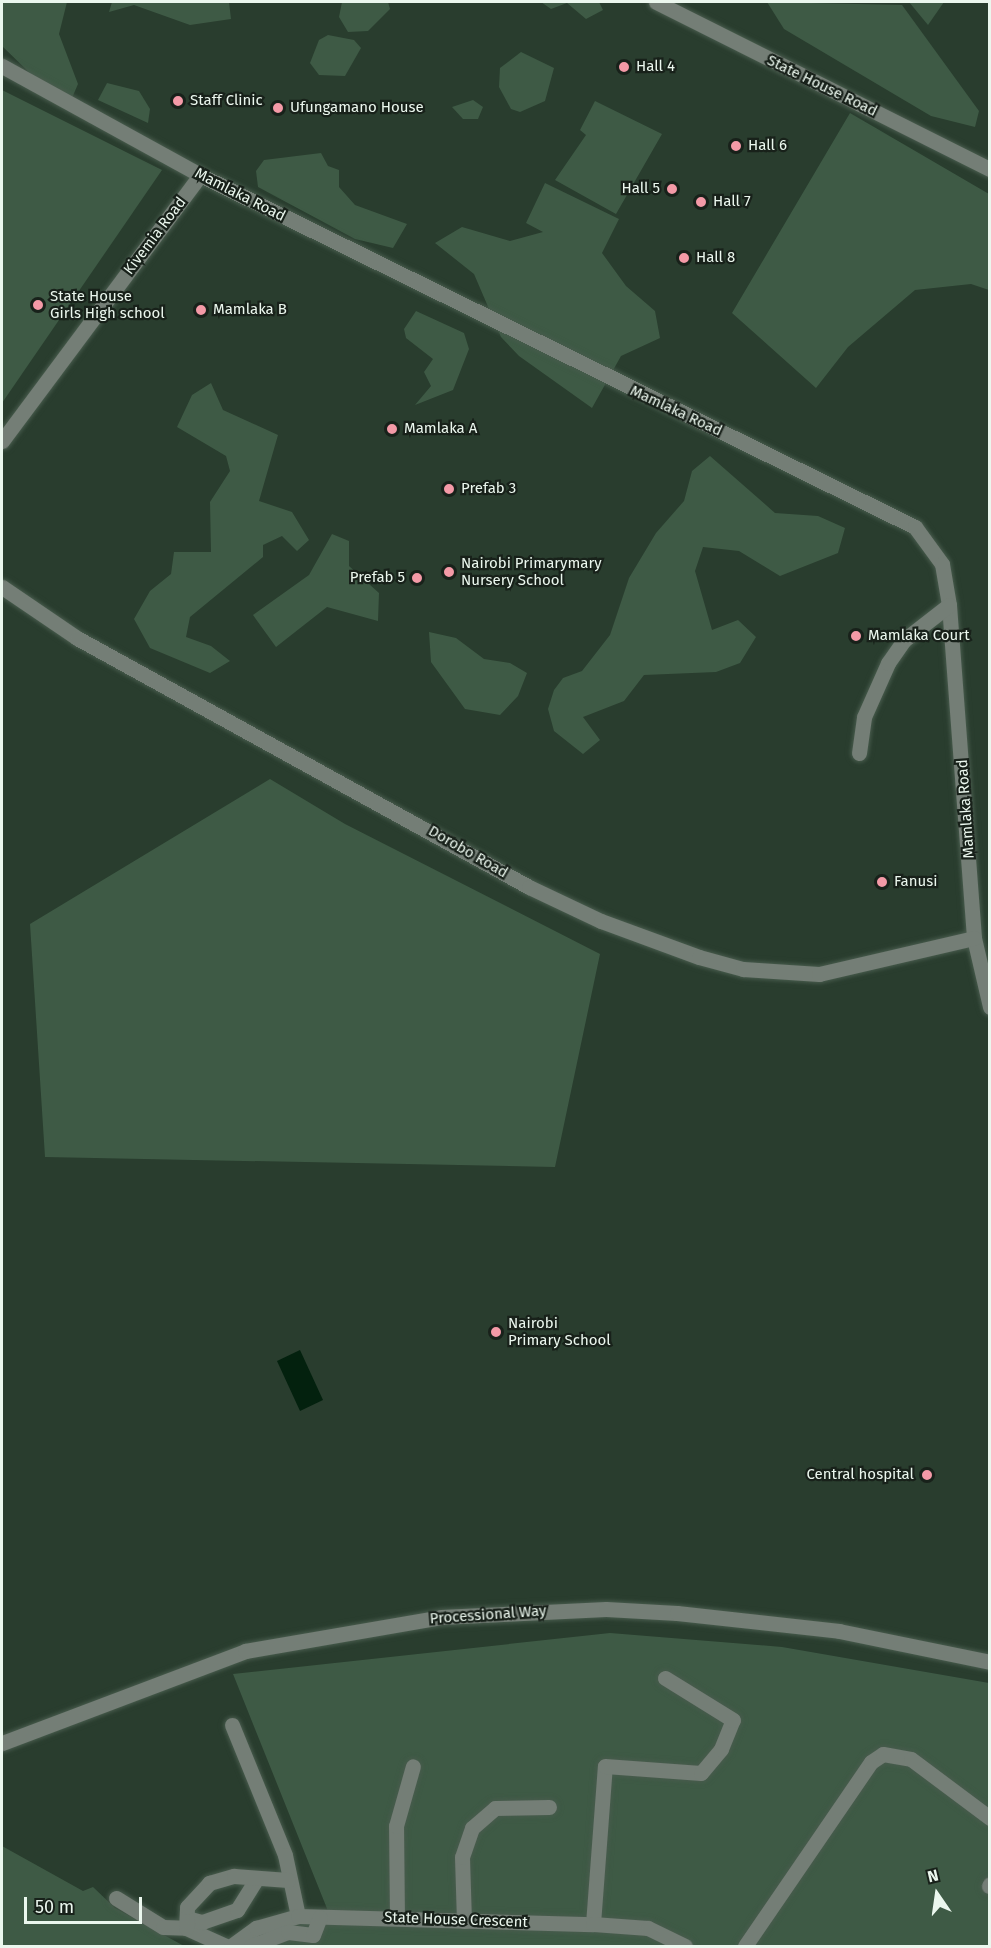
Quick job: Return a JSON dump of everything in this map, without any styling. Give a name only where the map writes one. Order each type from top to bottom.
[{"type":"street","name":"State House Road","points":[[656,2],[990,169]]},
{"type":"street","name":"Mamlaka Road","points":[[2,66],[200,176],[915,527],[942,564],[949,605],[974,938],[990,1007]]},
{"type":"street","name":"Kivemia Road","points":[[2,441],[200,176]]},
{"type":"street","name":"Dorobo Road","points":[[2,587],[77,638],[530,887],[601,921],[699,957],[743,969],[819,974],[974,938]]},
{"type":"street","points":[[859,753],[864,717],[888,663],[904,640],[949,605]]},
{"type":"street","name":"Processional Way","points":[[2,1743],[245,1651],[441,1617],[606,1609],[677,1613],[839,1631],[990,1662]]},
{"type":"street","points":[[593,1924],[605,1766],[701,1773],[722,1749],[734,1720],[665,1678]]},
{"type":"street","points":[[232,1725],[285,1855],[288,1880],[298,1916]]},
{"type":"street","points":[[746,1947],[871,1762],[883,1754],[910,1759],[990,1818]]},
{"type":"street","points":[[397,1918],[396,1826],[413,1766]]},
{"type":"street","points":[[464,1921],[462,1857],[472,1828],[495,1808],[549,1807]]},
{"type":"street","points":[[187,1923],[192,1899],[208,1883],[234,1876],[256,1880],[288,1880]]},
{"type":"street","points":[[116,1898],[163,1928],[202,1922],[237,1910],[256,1880]]},
{"type":"street","name":"State House Crescent","points":[[231,1947],[256,1928],[298,1916],[593,1924],[648,1928],[685,1947]]},
{"type":"street","points":[[251,1947],[288,1932],[313,1935],[320,1917]]},
{"type":"street","points":[[187,1923],[226,1947]]},
{"type":"shaded area","points":[[2,2],[67,2],[59,34],[78,84],[72,98],[38,81],[2,46]]},
{"type":"shaded area","points":[[112,2],[229,2],[231,19],[190,25],[134,5],[109,12]]},
{"type":"shaded area","points":[[342,2],[388,2],[390,9],[368,31],[348,32],[339,17]]},
{"type":"shaded area","points":[[541,2],[599,2],[603,10],[586,19],[567,3],[551,9]]},
{"type":"shaded area","points":[[767,2],[902,5],[979,111],[975,127],[931,116],[784,29]]},
{"type":"shaded area","points":[[909,2],[944,2],[928,25]]},
{"type":"shaded area","points":[[328,35],[354,40],[361,48],[345,76],[319,75],[310,63],[319,40]]},
{"type":"shaded area","points":[[521,52],[554,68],[545,101],[520,112],[511,109],[499,87],[500,68]]},
{"type":"shaded area","points":[[107,83],[139,91],[150,109],[148,123],[98,100]]},
{"type":"shaded area","name":"State House Girls High school","points":[[2,90],[162,170],[2,403]]},
{"type":"shaded area","points":[[473,100],[483,107],[478,119],[463,119],[452,107]]},
{"type":"shaded area","points":[[595,101],[662,134],[616,214],[555,180],[586,135],[580,130]]},
{"type":"shaded area","points":[[850,113],[989,194],[989,290],[971,284],[915,290],[848,347],[816,388],[732,313]]},
{"type":"shaded area","points":[[321,153],[328,166],[339,170],[339,187],[355,205],[407,224],[393,248],[355,239],[258,187],[256,171],[264,160]]},
{"type":"shaded area","points":[[545,183],[619,219],[602,253],[626,286],[655,311],[660,338],[621,356],[592,408],[519,356],[501,337],[474,274],[435,243],[462,227],[510,241],[543,232],[526,223]]},
{"type":"shaded area","points":[[416,311],[464,333],[469,349],[453,390],[415,405],[431,386],[424,372],[433,359],[406,338],[404,329]]},
{"type":"shaded area","points":[[211,383],[223,410],[278,435],[259,501],[292,512],[309,540],[297,551],[282,536],[263,545],[263,557],[190,617],[186,637],[211,646],[230,661],[210,673],[150,648],[134,619],[150,591],[171,574],[174,552],[211,552],[210,502],[230,471],[226,456],[177,427],[192,395]]},
{"type":"shaded area","points":[[710,456],[775,513],[818,516],[845,528],[838,553],[780,576],[739,551],[703,547],[695,571],[712,630],[738,620],[756,637],[740,663],[716,672],[644,675],[624,701],[583,717],[600,740],[583,754],[554,731],[548,709],[554,690],[563,678],[582,671],[610,635],[629,578],[656,533],[684,501],[692,471]]},
{"type":"shaded area","points":[[332,534],[349,541],[349,566],[379,593],[378,621],[327,607],[276,647],[253,615],[309,575]]},
{"type":"shaded area","points":[[429,632],[456,638],[484,659],[510,663],[527,673],[518,696],[500,715],[465,709],[431,662]]},
{"type":"shaded area","points":[[270,779],[345,824],[600,954],[555,1167],[45,1157],[30,924]]},
{"type":"shaded area","points":[[300,1350],[323,1400],[300,1411],[277,1361]]},
{"type":"shaded area","points":[[610,1633],[782,1647],[989,1683],[989,1946],[240,1946],[265,1929],[332,1921],[233,1674]]},
{"type":"shaded area","points":[[2,1846],[83,1891],[93,1887],[115,1908],[184,1946],[2,1946]]},
{"type":"place","name":"Hall 4","points":[[624,67]]},
{"type":"place","name":"Staff Clinic","points":[[178,101]]},
{"type":"place","name":"Ufungamano House","points":[[278,108]]},
{"type":"place","name":"Hall 6","points":[[736,146]]},
{"type":"place","name":"Hall 5","points":[[672,189]]},
{"type":"place","name":"Hall 7","points":[[701,202]]},
{"type":"place","name":"Hall 8","points":[[684,258]]},
{"type":"place","name":"State House Girls High school","points":[[38,305]]},
{"type":"place","name":"Mamlaka B","points":[[201,310]]},
{"type":"place","name":"Mamlaka A","points":[[392,429]]},
{"type":"place","name":"Prefab 3","points":[[449,489]]},
{"type":"place","name":"Nairobi Primarymary Nursery School","points":[[449,572]]},
{"type":"place","name":"Prefab 5","points":[[417,578]]},
{"type":"place","name":"Mamlaka Court","points":[[856,636]]},
{"type":"place","name":"Fanusi","points":[[882,882]]},
{"type":"place","name":"Nairobi Primary School","points":[[496,1332]]},
{"type":"place","name":"Central hospital","points":[[927,1475]]}]
